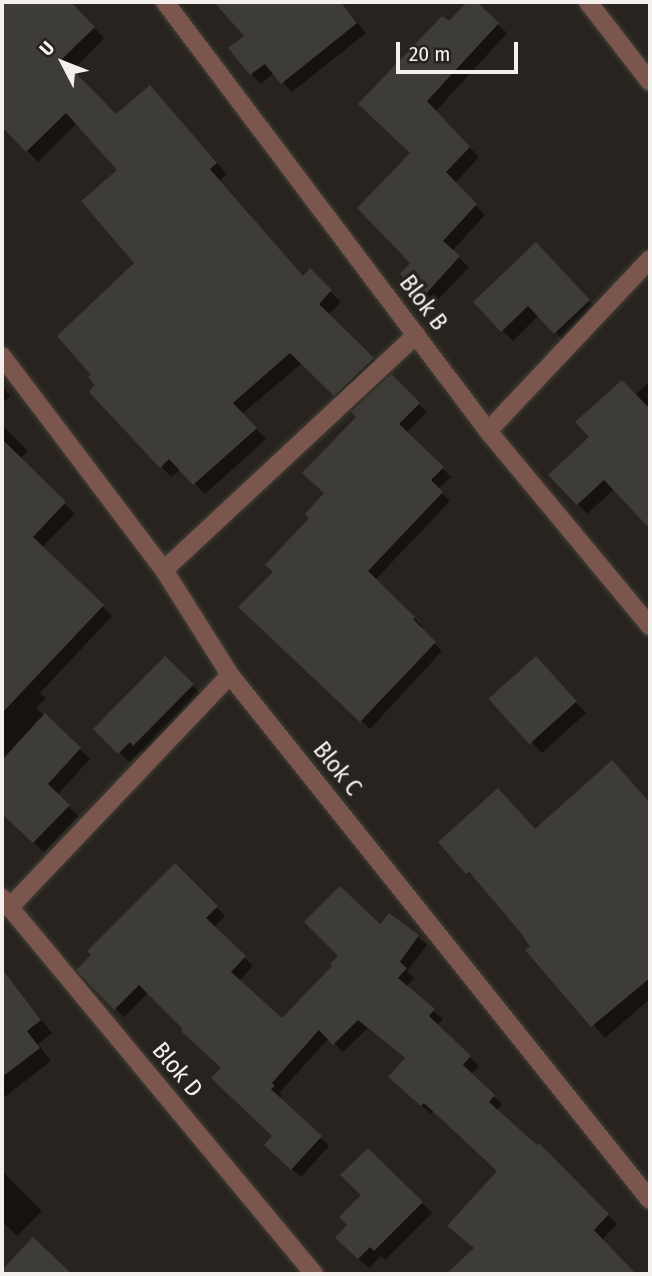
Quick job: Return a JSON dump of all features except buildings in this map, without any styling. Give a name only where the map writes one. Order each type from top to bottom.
[{"type":"street","name":"Blok B","points":[[165,2],[488,431],[650,626]]},
{"type":"street","points":[[588,2],[650,82]]},
{"type":"street","points":[[488,431],[650,259]]},
{"type":"street","points":[[164,570],[416,335]]},
{"type":"street","name":"Blok C","points":[[2,356],[164,570],[230,675],[650,1200]]},
{"type":"street","points":[[5,903],[230,675]]},
{"type":"street","name":"Blok D","points":[[5,903],[314,1274]]}]
